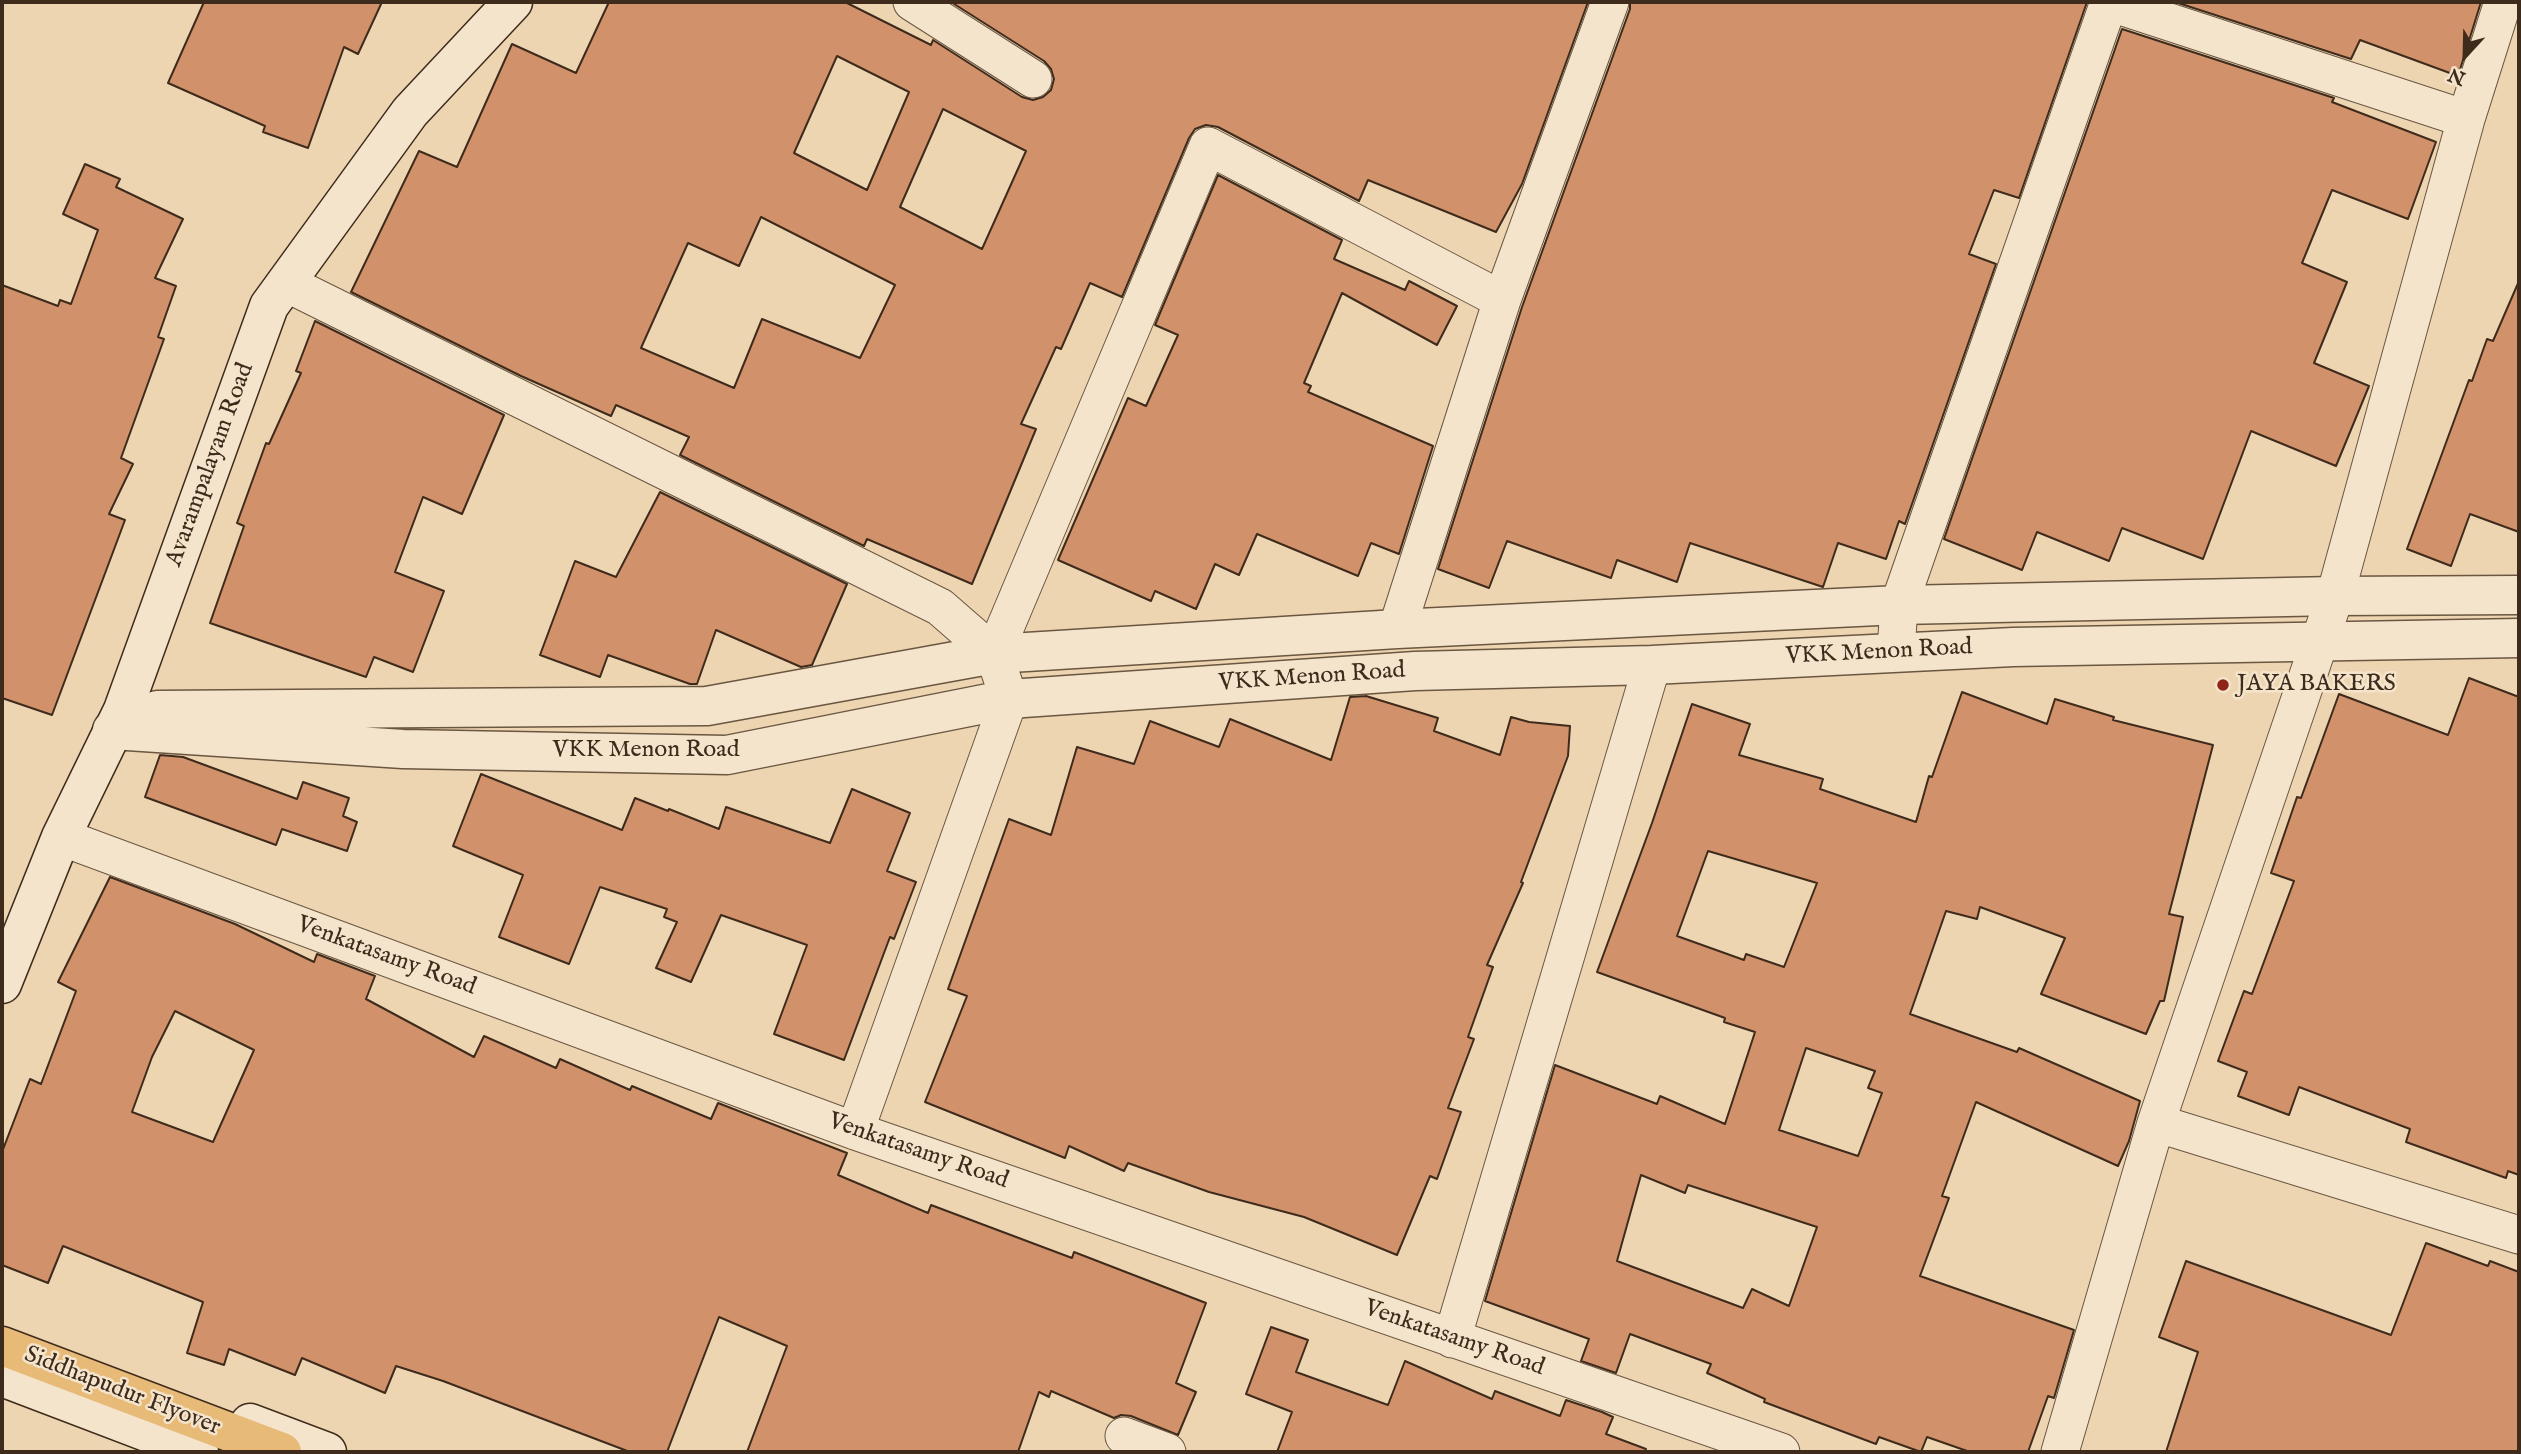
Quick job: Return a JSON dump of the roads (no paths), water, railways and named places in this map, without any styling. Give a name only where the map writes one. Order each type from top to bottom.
[{"type":"main road","name":"Siddhapudur Flyover","points":[[2,1346],[282,1452]]},
{"type":"street","name":"Avarampalayam Road","points":[[2,984],[61,837],[117,720],[269,306],[410,111],[513,2]]},
{"type":"street","points":[[912,2],[1032,79]]},
{"type":"street","points":[[1397,629],[1502,300],[1610,2]]},
{"type":"street","points":[[1896,652],[1899,605],[2108,2],[2466,119]]},
{"type":"street","points":[[2060,1452],[2156,1123],[2321,642],[2466,119],[2503,2]]},
{"type":"street","points":[[994,654],[1208,146],[1502,300]]},
{"type":"street","points":[[286,283],[940,607],[994,654],[1009,699],[855,1130]]},
{"type":"street","name":"VKK Menon Road","points":[[117,720],[707,706],[994,654],[1397,629],[1899,605],[2519,595]]},
{"type":"street","name":"VKK Menon Road","points":[[117,720],[404,748],[727,755],[1009,699],[1415,671],[1652,665],[2027,647],[2519,638]]},
{"type":"street","points":[[1452,1339],[1652,665]]},
{"type":"street","name":"Venkatasamy Road","points":[[61,837],[855,1130],[1452,1339],[1725,1443],[1781,1452]]},
{"type":"street","points":[[2156,1123],[2519,1235]]},
{"type":"street","points":[[2,1331],[327,1452]]},
{"type":"street","points":[[2,1377],[199,1452]]},
{"type":"street","points":[[1124,1436],[1167,1452]]},
{"type":"place","name":"JAYA BAKERS","points":[[2223,685]]}]
